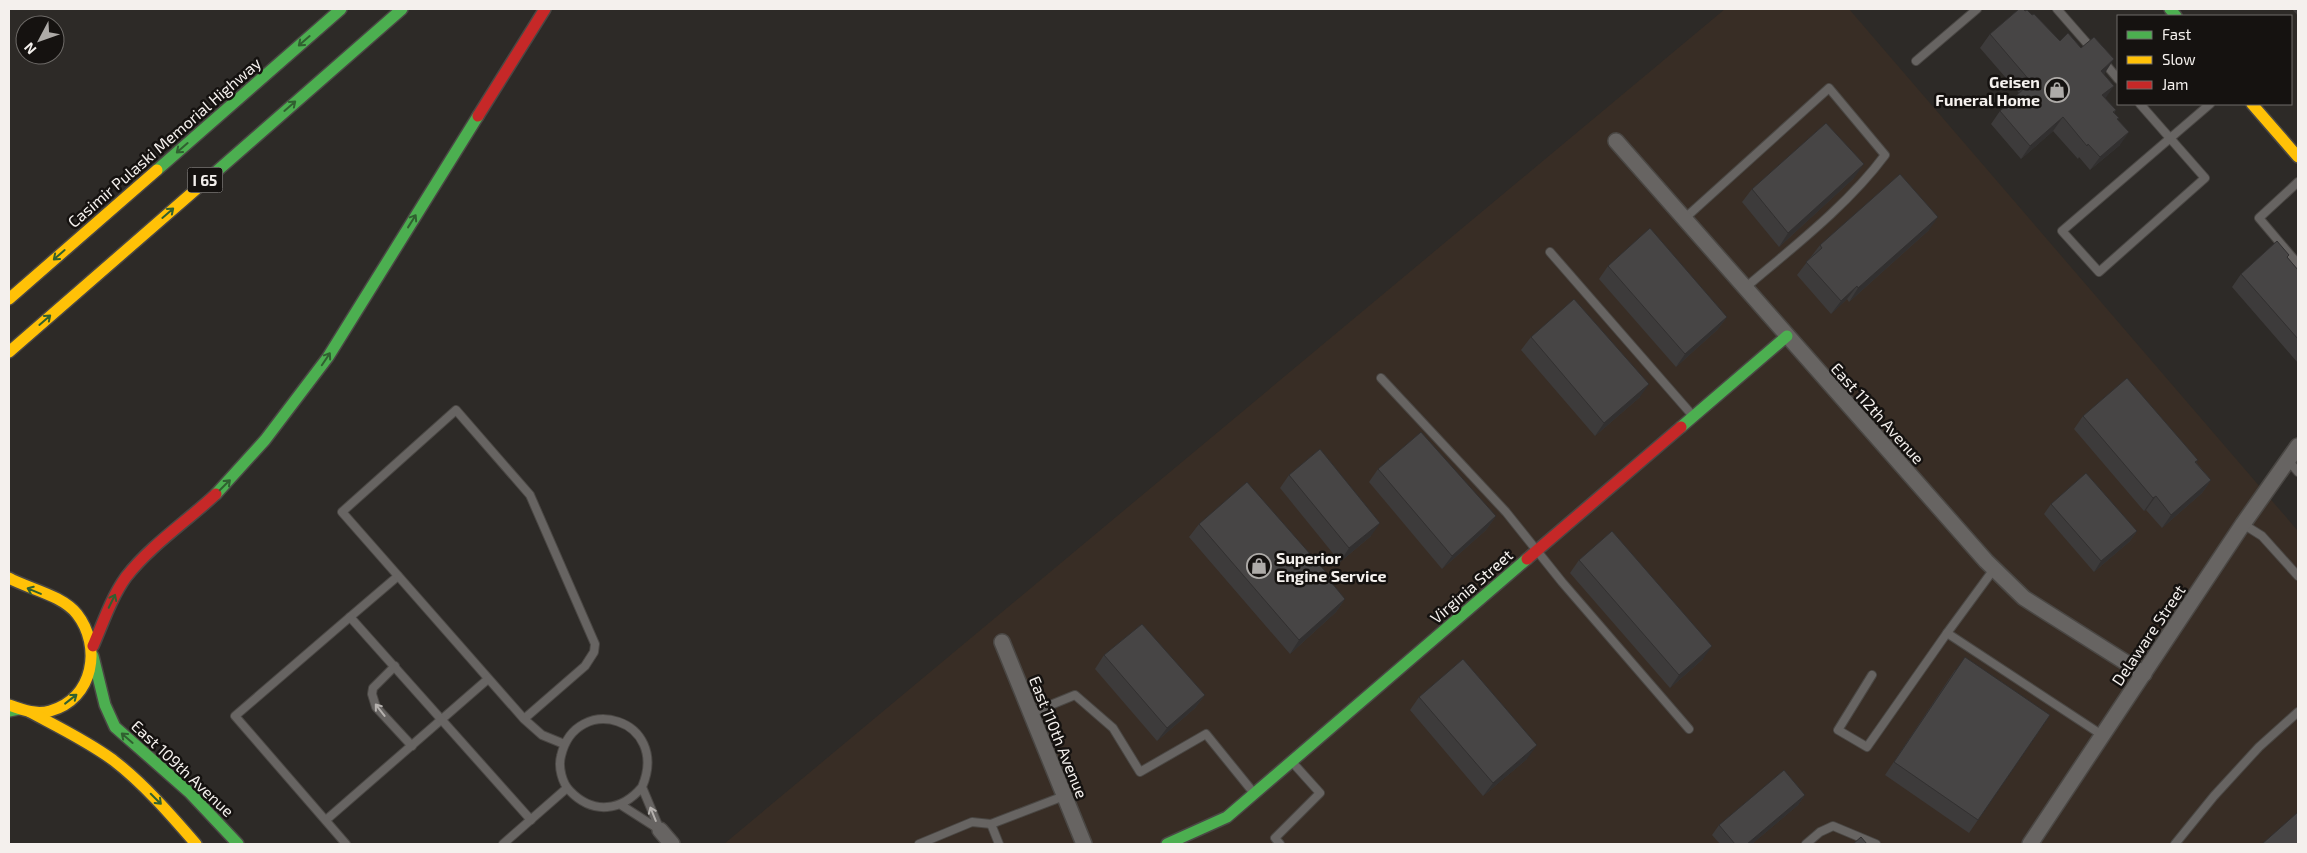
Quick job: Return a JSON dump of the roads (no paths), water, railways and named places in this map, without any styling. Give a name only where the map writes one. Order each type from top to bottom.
[{"type":"main road","name":"Casimir Pulaski Memorial Highway","points":[[9,299],[341,9]]},
{"type":"main road","name":"I 65","points":[[9,352],[402,9]]},
{"type":"main road","points":[[17,709],[48,711],[71,700],[85,684],[93,651],[110,604],[131,572],[222,489],[277,427],[302,394],[328,357],[545,9]]},
{"type":"main road","points":[[2253,105],[2298,157]]},
{"type":"main road","name":"Virginia Street","points":[[1167,844],[1227,818],[1787,336]]},
{"type":"main road","name":"East 109th Avenue","points":[[9,578],[60,602],[76,612],[86,627],[105,705],[118,731],[189,792],[238,844]]},
{"type":"main road","points":[[17,709],[81,739],[114,761],[154,797],[196,844]]},
{"type":"street","name":"East 112th Avenue","points":[[1616,141],[1994,569],[2024,598],[2144,674]]},
{"type":"street","name":"Delaware Street","points":[[2030,844],[2243,524],[2298,446]]},
{"type":"street","name":"East 110th Avenue","points":[[1002,642],[1084,844]]},
{"type":"street","points":[[660,830],[672,844]]},
{"type":"lane","points":[[1916,61],[1977,9]]},
{"type":"lane","points":[[2057,9],[2117,77]]},
{"type":"lane","points":[[1684,219],[1829,88],[1885,154],[1871,173],[1837,206],[1745,288]]},
{"type":"lane","points":[[2141,105],[2171,139],[2205,178],[2099,272],[2062,231],[2171,139],[2209,105]]},
{"type":"lane","points":[[2298,182],[2259,218],[2298,264]]},
{"type":"lane","points":[[1550,252],[1693,416]]},
{"type":"lane","points":[[1381,378],[1506,512],[1689,729]]},
{"type":"lane","points":[[524,719],[585,666],[594,652],[595,644],[530,496],[456,410],[342,512],[524,719],[542,735],[564,744]]},
{"type":"lane","points":[[2287,459],[2298,472]]},
{"type":"lane","points":[[2243,524],[2262,536],[2298,576]]},
{"type":"lane","points":[[1872,674],[1838,730],[1867,747],[1994,569]]},
{"type":"lane","points":[[346,844],[235,716],[398,576]]},
{"type":"lane","points":[[350,617],[531,820]]},
{"type":"lane","points":[[1947,633],[2102,735]]},
{"type":"lane","points":[[395,666],[373,688],[373,700],[376,707],[412,746]]},
{"type":"lane","points":[[326,820],[488,679]]},
{"type":"lane","points":[[1031,713],[1075,695],[1113,728],[1140,772],[1206,734],[1254,794]]},
{"type":"lane","points":[[2176,844],[2214,796],[2259,747],[2298,712]]},
{"type":"lane","points":[[606,719],[627,725],[638,734],[646,746],[649,760],[648,774],[642,787],[633,798],[621,805],[606,808],[591,806],[578,799],[567,788],[561,774],[560,759],[564,744],[572,732],[585,723],[606,719]]},
{"type":"lane","points":[[1280,844],[1275,838],[1320,793],[1292,762]]},
{"type":"lane","points":[[642,787],[660,830]]},
{"type":"lane","points":[[503,844],[567,788]]},
{"type":"lane","points":[[919,844],[972,822],[991,824],[1064,796]]},
{"type":"lane","points":[[621,805],[660,830]]},
{"type":"lane","points":[[991,824],[999,844]]},
{"type":"lane","points":[[1806,844],[1820,832],[1833,826],[1876,844]]},
{"type":"place","name":"Geisen Funeral Home","points":[[2057,90]]},
{"type":"place","name":"Superior Engine Service","points":[[1259,566]]}]
